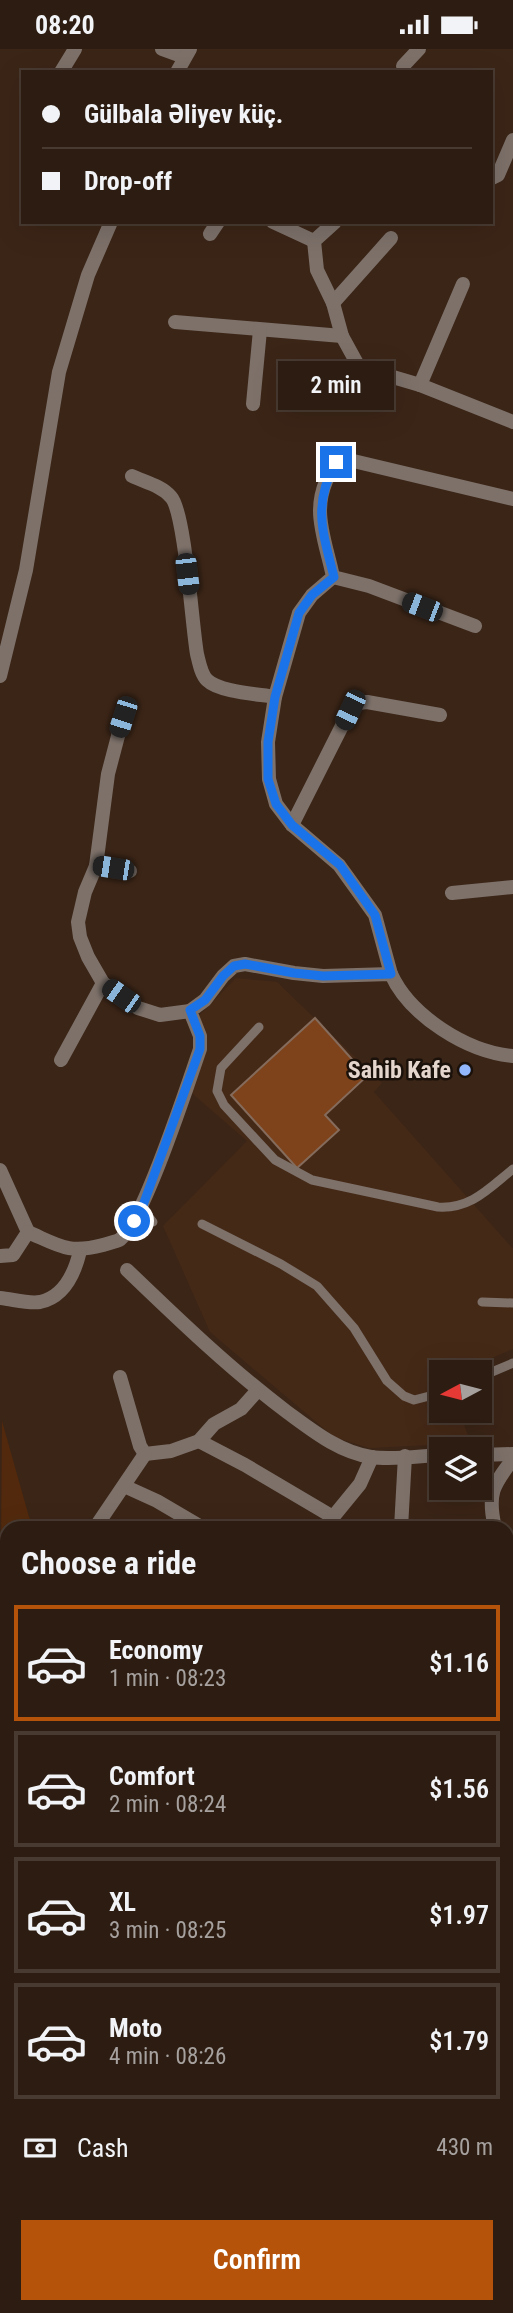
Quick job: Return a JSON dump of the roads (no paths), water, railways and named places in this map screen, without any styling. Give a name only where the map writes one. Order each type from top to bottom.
[{"type":"street","points":[[62,70],[75,49]]},
{"type":"street","points":[[162,49],[187,53],[178,70]]},
{"type":"street","points":[[403,66],[419,49]]},
{"type":"street","points":[[493,178],[498,176],[513,140]]},
{"type":"street","points":[[0,676],[26,570],[59,372],[88,275],[110,224]]},
{"type":"street","points":[[277,224],[314,241]]},
{"type":"street","points":[[314,241],[333,224]]},
{"type":"street","points":[[333,303],[391,237]]},
{"type":"street","points":[[314,241],[317,270],[333,303],[342,337],[359,367],[420,386],[513,422]]},
{"type":"street","points":[[420,386],[463,284]]},
{"type":"street","points":[[175,322],[342,337]]},
{"type":"street","points":[[253,404],[260,330]]},
{"type":"street","points":[[334,577],[320,510],[328,477],[336,462],[345,459],[357,461],[513,499]]},
{"type":"street","points":[[132,476],[165,491],[174,499],[180,523],[197,654],[208,681],[220,687],[275,697]]},
{"type":"street","points":[[334,577],[312,595],[299,613],[275,697],[268,742],[268,779],[276,804],[292,825],[340,865],[375,915],[391,974],[399,991],[413,1007],[436,1025],[484,1051],[513,1056]]},
{"type":"street","points":[[334,577],[369,586],[475,626]]},
{"type":"street","points":[[292,825],[350,710],[359,703],[367,702],[440,715]]},
{"type":"street","points":[[123,717],[108,774],[96,866],[85,892],[78,922],[80,937],[88,957],[103,983],[138,1009],[160,1015],[190,1010],[205,1000],[234,966],[245,964],[323,976],[391,974]]},
{"type":"street","points":[[96,866],[130,871]]},
{"type":"street","points":[[452,893],[513,887]]},
{"type":"street","points":[[61,1059],[103,983]]},
{"type":"street","points":[[0,1170],[27,1232],[80,1251],[119,1240],[126,1234],[142,1208],[200,1049],[200,1036],[190,1010]]},
{"type":"street","points":[[0,1256],[13,1255],[27,1232]]},
{"type":"street","points":[[0,1298],[39,1302],[57,1294],[74,1273],[80,1251]]},
{"type":"street","points":[[127,1270],[216,1355],[323,1439],[346,1450],[372,1457],[429,1455]]},
{"type":"street","points":[[120,1377],[140,1446],[145,1454]]},
{"type":"street","points":[[145,1454],[171,1451],[199,1441],[214,1424],[241,1409],[258,1390]]},
{"type":"street","points":[[199,1441],[245,1465],[332,1521]]},
{"type":"street","points":[[100,1521],[145,1454]]},
{"type":"street","points":[[401,1521],[405,1456]]},
{"type":"street","points":[[492,1456],[513,1457]]},
{"type":"street","points":[[335,1521],[359,1484],[372,1457]]},
{"type":"street","points":[[493,1521],[491,1510],[495,1483],[513,1457]]},
{"type":"street","points":[[124,1486],[192,1521]]},
{"type":"lane","points":[[260,1027],[221,1068],[217,1091],[224,1105],[275,1160],[312,1180],[452,1208],[472,1202],[513,1169]]},
{"type":"lane","points":[[142,1208],[153,1222]]},
{"type":"lane","points":[[202,1224],[281,1264],[317,1286],[354,1328],[387,1381],[404,1396],[414,1400],[429,1396]]},
{"type":"lane","points":[[482,1302],[513,1303]]},
{"type":"lane","points":[[492,1372],[513,1363]]},
{"type":"place","name":"Sahib Kafe","points":[[465,1070]]}]
